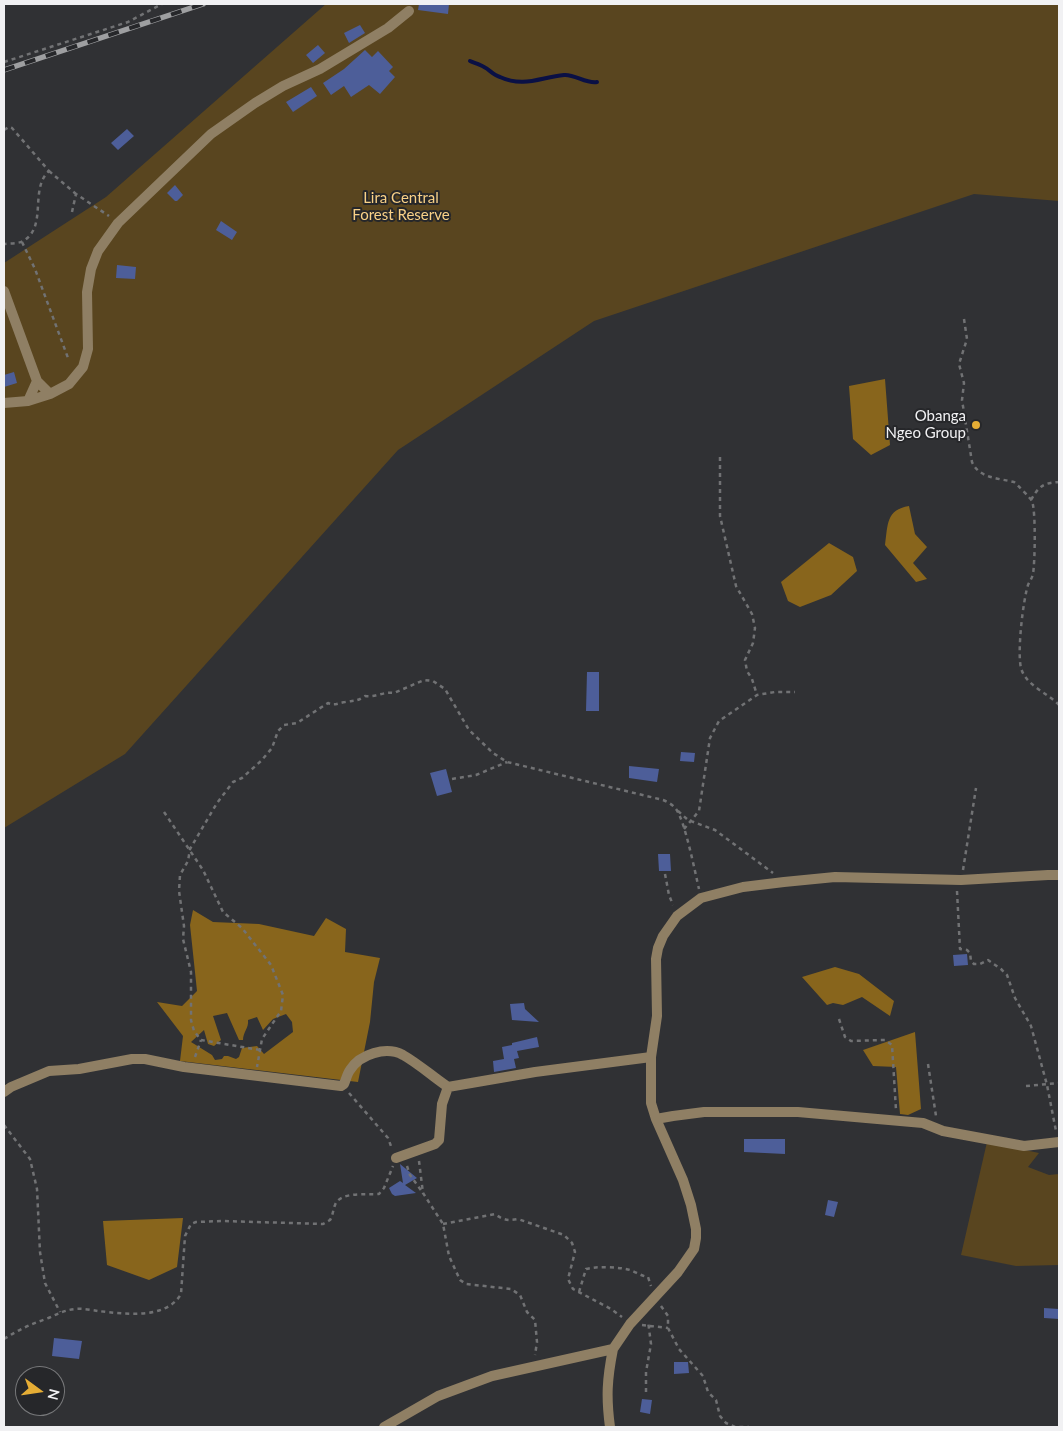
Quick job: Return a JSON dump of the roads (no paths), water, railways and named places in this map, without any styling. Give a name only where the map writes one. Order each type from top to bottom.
[{"type":"street","points":[[4,403],[28,401],[50,394],[69,384],[83,367],[88,349],[87,292],[90,269],[98,251],[118,222],[211,134],[255,103],[388,28],[409,12]]},
{"type":"street","points":[[4,291],[37,381],[50,394]]},
{"type":"street","points":[[28,401],[37,381]]},
{"type":"street","points":[[610,1427],[607,1408],[607,1381],[613,1349],[630,1324],[656,1298],[694,1249],[696,1228],[691,1205],[683,1180],[656,1119],[652,1103],[651,1057],[658,1016],[656,960],[662,936],[677,916],[701,898],[743,887],[784,882],[835,877],[959,880],[1048,874],[1059,875]]},
{"type":"street","points":[[4,1092],[11,1087],[50,1071],[79,1069],[132,1059],[144,1059],[192,1068],[343,1086],[350,1070],[359,1061],[371,1054],[386,1051],[402,1054],[448,1087],[535,1072],[651,1057]]},
{"type":"street","points":[[396,1158],[417,1152],[435,1144],[438,1140],[442,1104],[448,1087]]},
{"type":"street","points":[[656,1119],[704,1112],[798,1112],[923,1124],[943,1131],[1024,1146],[1059,1142]]},
{"type":"street","points":[[384,1427],[438,1396],[492,1376],[613,1349]]},
{"type":"waterway","points":[[470,61],[498,76],[517,82],[564,75],[589,82],[597,82]]},
{"type":"railway","points":[[4,70],[203,4]]},
{"type":"place","name":"Obanga Ngeo Group","points":[[976,425]]},
{"type":"park label","name":"Lira Central Forest Reserve","points":[[401,206]]}]
